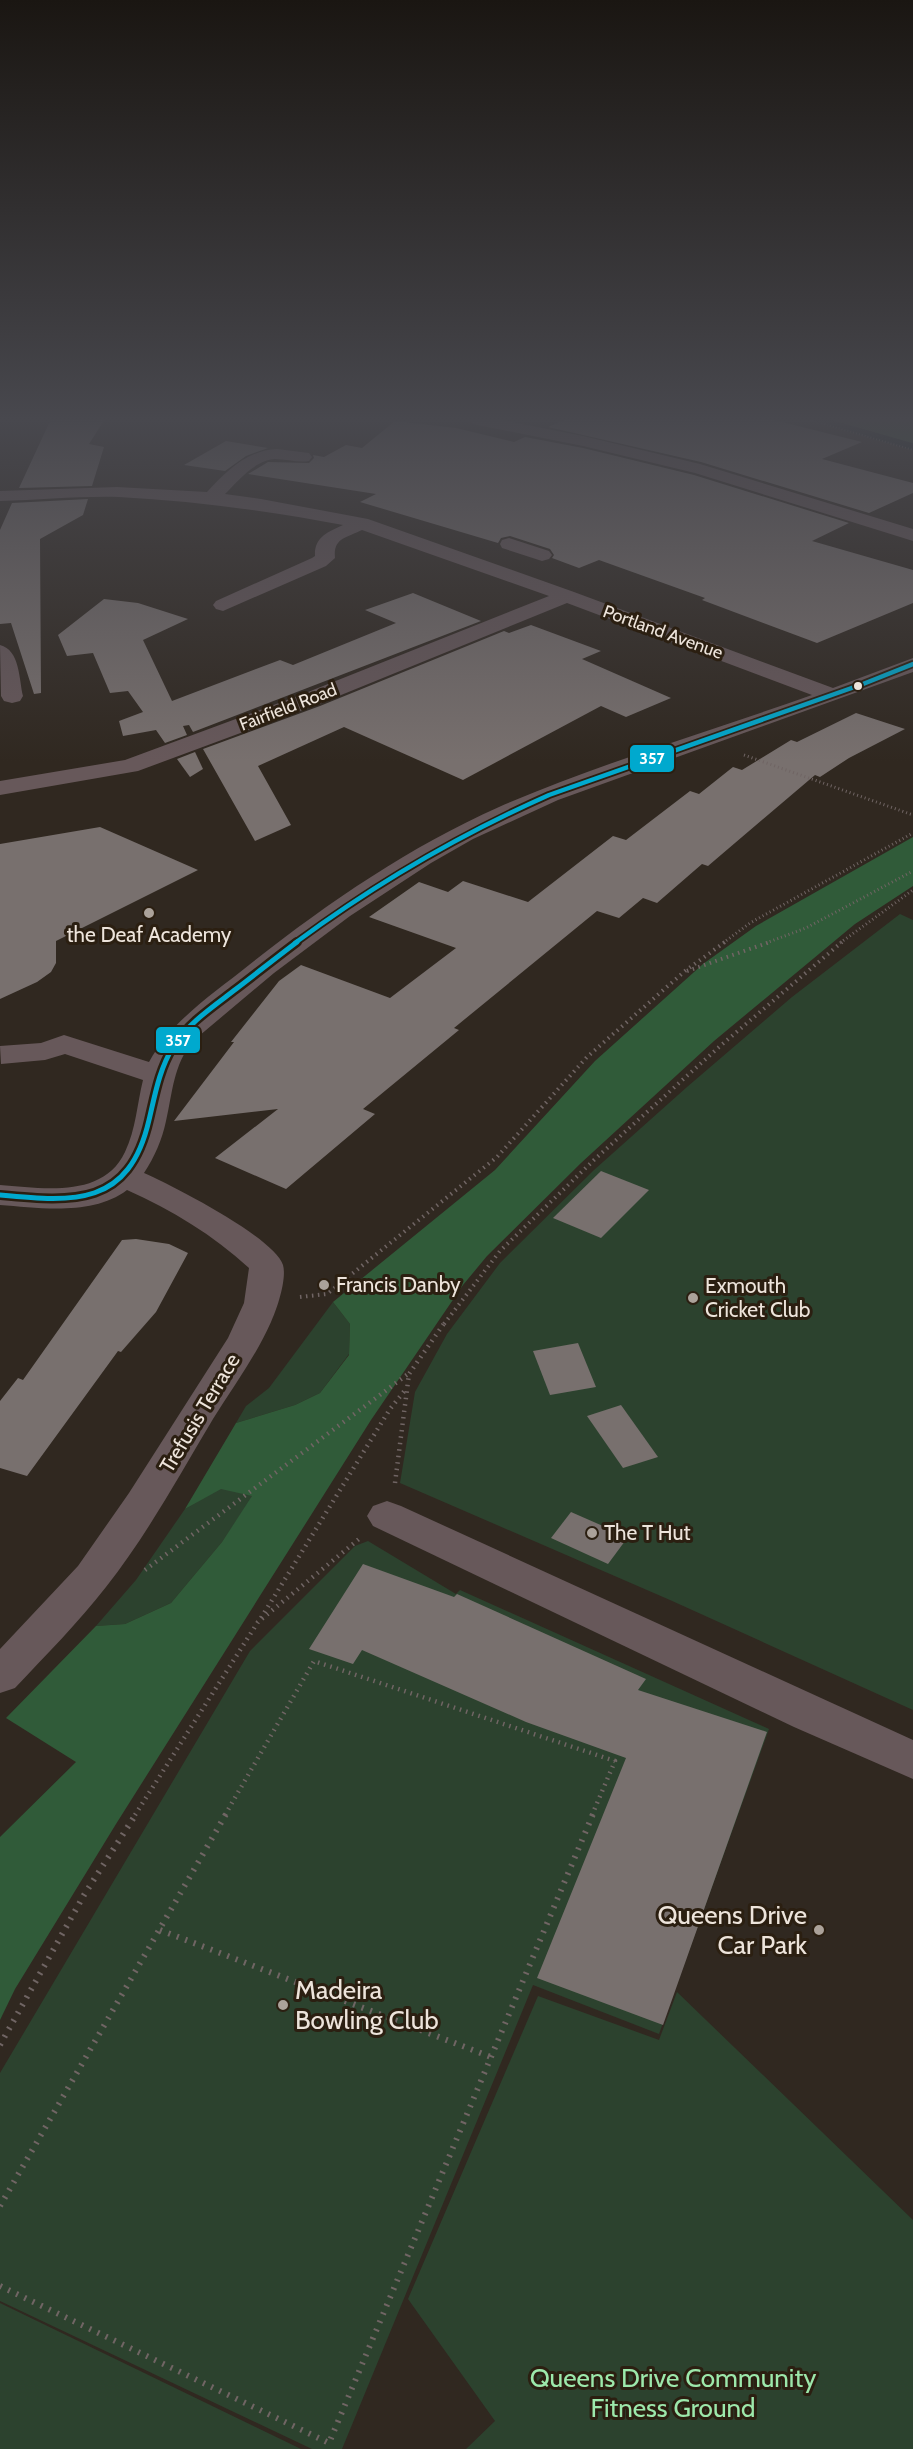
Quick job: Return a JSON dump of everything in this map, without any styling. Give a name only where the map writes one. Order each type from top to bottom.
[{"type":"street","points":[[223,605],[319,562],[325,558],[324,547],[329,539],[340,533]]},
{"type":"street","name":"Portland Avenue","points":[[390,533],[567,596],[832,695]]},
{"type":"street","points":[[509,544],[542,555]]},
{"type":"street","name":"Fairfield Road","points":[[0,789],[130,766],[311,699],[567,596]]},
{"type":"street","points":[[0,651],[3,653],[13,696]]},
{"type":"street","points":[[0,1195],[46,1199],[92,1196],[126,1177],[140,1157],[150,1126],[158,1075],[164,1060],[184,1032],[281,952],[382,883],[478,827],[547,795],[832,695],[913,664]]},
{"type":"street","points":[[1,1055],[45,1051],[64,1044],[158,1075]]},
{"type":"street","name":"Trefusis Terrace","points":[[0,1676],[63,1610],[104,1562],[159,1481],[203,1404],[241,1347],[266,1283],[266,1265],[222,1227],[164,1194],[126,1177]]},
{"type":"street","points":[[387,1516],[809,1714],[913,1760]]},
{"type":"path","points":[[702,740],[913,815]]},
{"type":"path","points":[[260,1303],[327,1294],[497,1157],[587,1057],[685,971],[750,923],[913,832]]},
{"type":"path","points":[[685,971],[703,967],[806,928],[913,871]]},
{"type":"path","points":[[104,1562],[138,1574],[152,1567],[318,1438],[409,1374],[450,1315],[500,1251],[595,1159],[719,1047],[835,947],[913,890]]},
{"type":"path","points":[[258,1622],[387,1516],[394,1486],[409,1374]]},
{"type":"path","points":[[0,2045],[84,1895],[390,1409],[406,1388]]},
{"type":"path","points":[[0,2206],[314,1661],[615,1761],[329,2443],[0,2286]]},
{"type":"path","points":[[159,1930],[491,2057]]},
{"type":"green space","points":[[913,837],[913,886],[855,924],[714,1041],[581,1163],[487,1256],[463,1285],[371,1420],[116,1824],[15,1989],[0,2020],[0,1837],[76,1762],[6,1718],[96,1626],[125,1624],[171,1603],[222,1542],[252,1496],[221,1489],[185,1509],[236,1423],[295,1405],[320,1393],[349,1355],[350,1324],[333,1302],[495,1170],[595,1061],[703,964],[756,926]]},
{"type":"green space","name":"Exmouth Cricket Club","points":[[900,914],[913,920],[913,1710],[670,1600],[400,1483],[415,1392],[447,1334],[500,1263],[594,1170],[687,1087],[792,997]]},
{"type":"green space","points":[[333,1302],[350,1324],[349,1354],[320,1393],[295,1405],[236,1423],[246,1406],[269,1388]]},
{"type":"green space","points":[[221,1488],[253,1496],[222,1542],[171,1603],[125,1624],[96,1626],[136,1580],[185,1509]]},
{"type":"green space","name":"Madeira Bowling Club","points":[[368,1541],[456,1594],[460,1590],[769,1729],[659,2034],[533,1985],[342,2449],[312,2449],[0,2301],[0,2073],[250,1651],[355,1546]]},
{"type":"green space","name":"Queens Drive Community Fitness Ground","points":[[677,1992],[913,2220],[913,2449],[466,2449],[495,2421],[408,2299],[538,1996],[659,2040]]},
{"type":"green space","points":[[0,2303],[301,2449],[0,2449]]},
{"type":"building","points":[[0,533],[50,533],[40,539],[41,693],[34,694],[11,623],[0,624]]},
{"type":"building","points":[[465,533],[828,533],[812,541],[913,570],[913,603],[817,643],[702,600],[705,598],[599,560],[579,568],[552,558],[554,555],[550,549],[510,536],[501,538],[498,543]]},
{"type":"building","points":[[413,593],[481,621],[193,732],[189,725],[183,726],[187,735],[165,743],[156,730],[123,736],[119,721],[143,712],[128,691],[110,693],[93,653],[67,656],[58,635],[104,599],[138,603],[188,619],[143,640],[172,701],[280,660],[293,665],[396,623],[365,610]]},
{"type":"building","points":[[531,625],[601,651],[582,659],[671,698],[626,717],[601,706],[463,780],[344,727],[258,766],[291,825],[255,841],[203,749],[320,706],[504,631],[509,633]]},
{"type":"building","points":[[856,713],[905,729],[849,758],[820,777],[815,775],[708,866],[702,864],[657,903],[643,898],[619,918],[597,911],[454,1028],[459,1030],[363,1109],[375,1114],[286,1189],[215,1158],[278,1109],[174,1121],[279,981],[301,965],[390,998],[456,948],[369,917],[419,882],[448,892],[463,881],[528,902],[613,836],[626,840],[690,791],[699,794],[733,767],[742,770],[791,740],[797,742]]},
{"type":"building","points":[[195,752],[203,769],[190,777],[177,759]]},
{"type":"building","points":[[100,827],[198,870],[56,941],[56,963],[51,972],[37,982],[0,999],[0,844]]},
{"type":"building","points":[[601,1171],[649,1190],[601,1238],[553,1218]]},
{"type":"building","points":[[136,1239],[169,1244],[188,1253],[156,1312],[121,1352],[118,1351],[27,1476],[0,1468],[0,1401],[18,1378],[23,1380],[122,1240]]},
{"type":"building","points":[[578,1343],[596,1387],[550,1395],[533,1351]]},
{"type":"building","points":[[621,1405],[658,1457],[623,1468],[587,1416]]},
{"type":"building","points":[[571,1512],[628,1537],[608,1564],[551,1538]]},
{"type":"building","points":[[363,1564],[454,1597],[457,1594],[646,1679],[638,1690],[767,1732],[663,2025],[537,1978],[626,1758],[526,1722],[362,1650],[353,1664],[309,1649]]},
{"type":"transit line","name":"357","points":[[0,1195],[44,1199],[74,1198],[103,1190],[115,1183],[129,1169],[139,1153],[146,1136],[164,1062],[174,1045],[190,1027],[284,952],[392,876],[469,833],[549,795],[863,684],[913,664]]},
{"type":"place","name":"the Deaf Academy","points":[[149,913]]},
{"type":"place","name":"Francis Danby","points":[[324,1285]]},
{"type":"place","name":"Exmouth Cricket Club","points":[[693,1298]]},
{"type":"place","name":"The T Hut","points":[[592,1533]]},
{"type":"place","name":"Queens Drive Car Park","points":[[819,1930]]},
{"type":"place","name":"Madeira Bowling Club","points":[[283,2005]]}]
